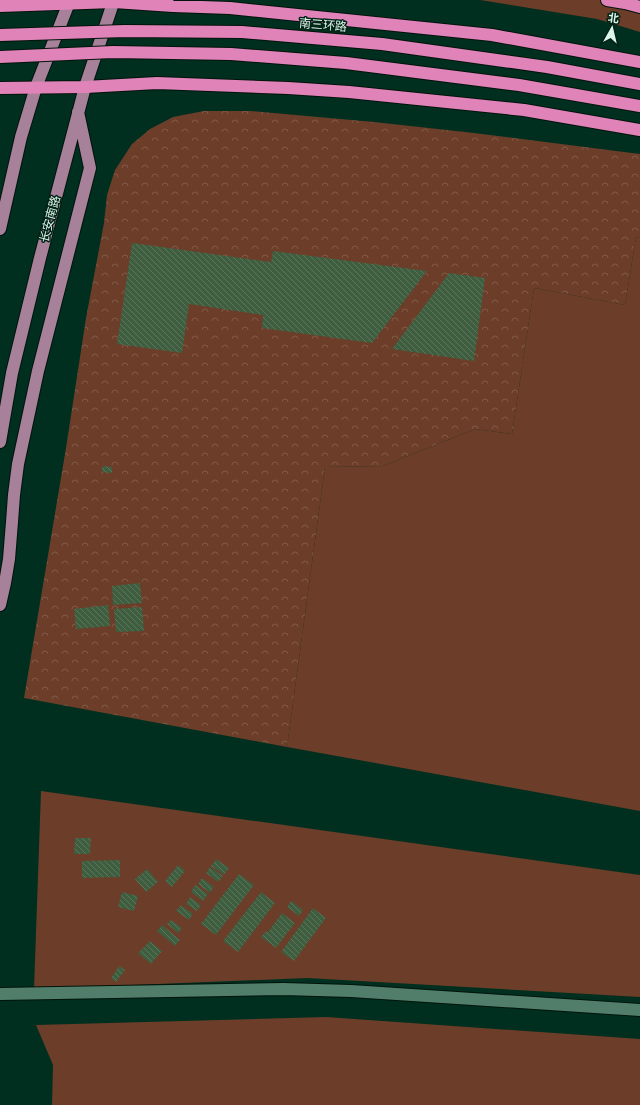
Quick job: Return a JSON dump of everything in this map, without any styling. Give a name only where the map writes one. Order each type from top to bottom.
[{"type":"highway","points":[[607,0],[640,7]]},
{"type":"highway","points":[[0,6],[114,1],[173,6],[230,8],[492,35],[640,62]]},
{"type":"highway","name":"南三环路","points":[[0,35],[125,31],[250,33],[390,45],[547,67],[640,84]]},
{"type":"highway","points":[[0,57],[128,53],[231,54],[331,62],[519,85],[640,106]]},
{"type":"highway","points":[[0,88],[85,87],[158,83],[349,92],[524,110],[640,130]]},
{"type":"main road","name":"长安南路","points":[[0,442],[12,373],[40,258],[85,87],[114,1]]},
{"type":"main road","points":[[0,229],[21,137],[36,87],[70,2]]},
{"type":"main road","points":[[0,605],[5,583],[18,464],[38,371],[90,168],[78,112]]},
{"type":"street","points":[[0,994],[283,989],[351,991],[640,1010]]},
{"type":"green space","points":[[480,0],[640,0],[640,32],[597,19]]},
{"type":"green space","points":[[204,111],[250,111],[374,122],[640,154],[640,238],[636,237],[625,305],[534,288],[512,434],[475,429],[383,466],[325,467],[287,747],[24,698],[86,318],[104,223],[107,195],[115,170],[132,144],[150,129],[173,117]]},
{"type":"green space","points":[[636,237],[640,238],[640,811],[287,747],[325,467],[383,466],[475,429],[512,434],[534,288],[625,305]]},
{"type":"green space","points":[[41,791],[640,875],[640,997],[307,978],[34,989]]},
{"type":"green space","points":[[326,1017],[640,1039],[640,1105],[52,1105],[53,1065],[36,1025]]},
{"type":"building","points":[[132,243],[271,262],[273,251],[427,271],[372,343],[262,328],[263,315],[189,304],[182,353],[117,344]]},
{"type":"building","points":[[449,273],[485,278],[474,361],[392,349]]},
{"type":"building","points":[[102,466],[112,467],[112,473],[102,472]]},
{"type":"building","points":[[140,583],[142,603],[113,605],[112,586]]},
{"type":"building","points":[[108,605],[110,626],[76,629],[74,609]]},
{"type":"building","points":[[142,607],[144,631],[116,632],[114,609]]},
{"type":"building","points":[[75,838],[91,838],[90,854],[74,854]]},
{"type":"building","points":[[216,859],[229,868],[224,875],[211,866]]},
{"type":"building","points":[[120,860],[120,877],[82,878],[82,861]]},
{"type":"building","points":[[178,865],[185,871],[172,887],[165,881]]},
{"type":"building","points":[[210,867],[223,876],[218,882],[206,873]]},
{"type":"building","points":[[147,869],[158,882],[146,892],[135,879]]},
{"type":"building","points":[[239,874],[254,885],[216,935],[201,924]]},
{"type":"building","points":[[202,878],[214,887],[210,893],[198,884]]},
{"type":"building","points":[[195,885],[208,894],[203,901],[191,892]]},
{"type":"building","points":[[122,892],[138,896],[134,911],[118,907]]},
{"type":"building","points":[[261,892],[275,903],[238,952],[223,941]]},
{"type":"building","points":[[190,897],[201,905],[197,911],[186,904]]},
{"type":"building","points":[[291,901],[303,910],[299,916],[287,907]]},
{"type":"building","points":[[181,905],[193,914],[189,920],[176,911]]},
{"type":"building","points":[[313,908],[326,918],[294,961],[281,952]]},
{"type":"building","points":[[282,913],[295,923],[276,948],[261,937],[266,931],[268,932]]},
{"type":"building","points":[[171,920],[182,928],[178,933],[167,924]]},
{"type":"building","points":[[162,925],[180,940],[175,946],[157,931]]},
{"type":"building","points":[[150,941],[162,951],[151,964],[138,953]]},
{"type":"building","points":[[119,966],[125,970],[116,982],[111,978]]}]
